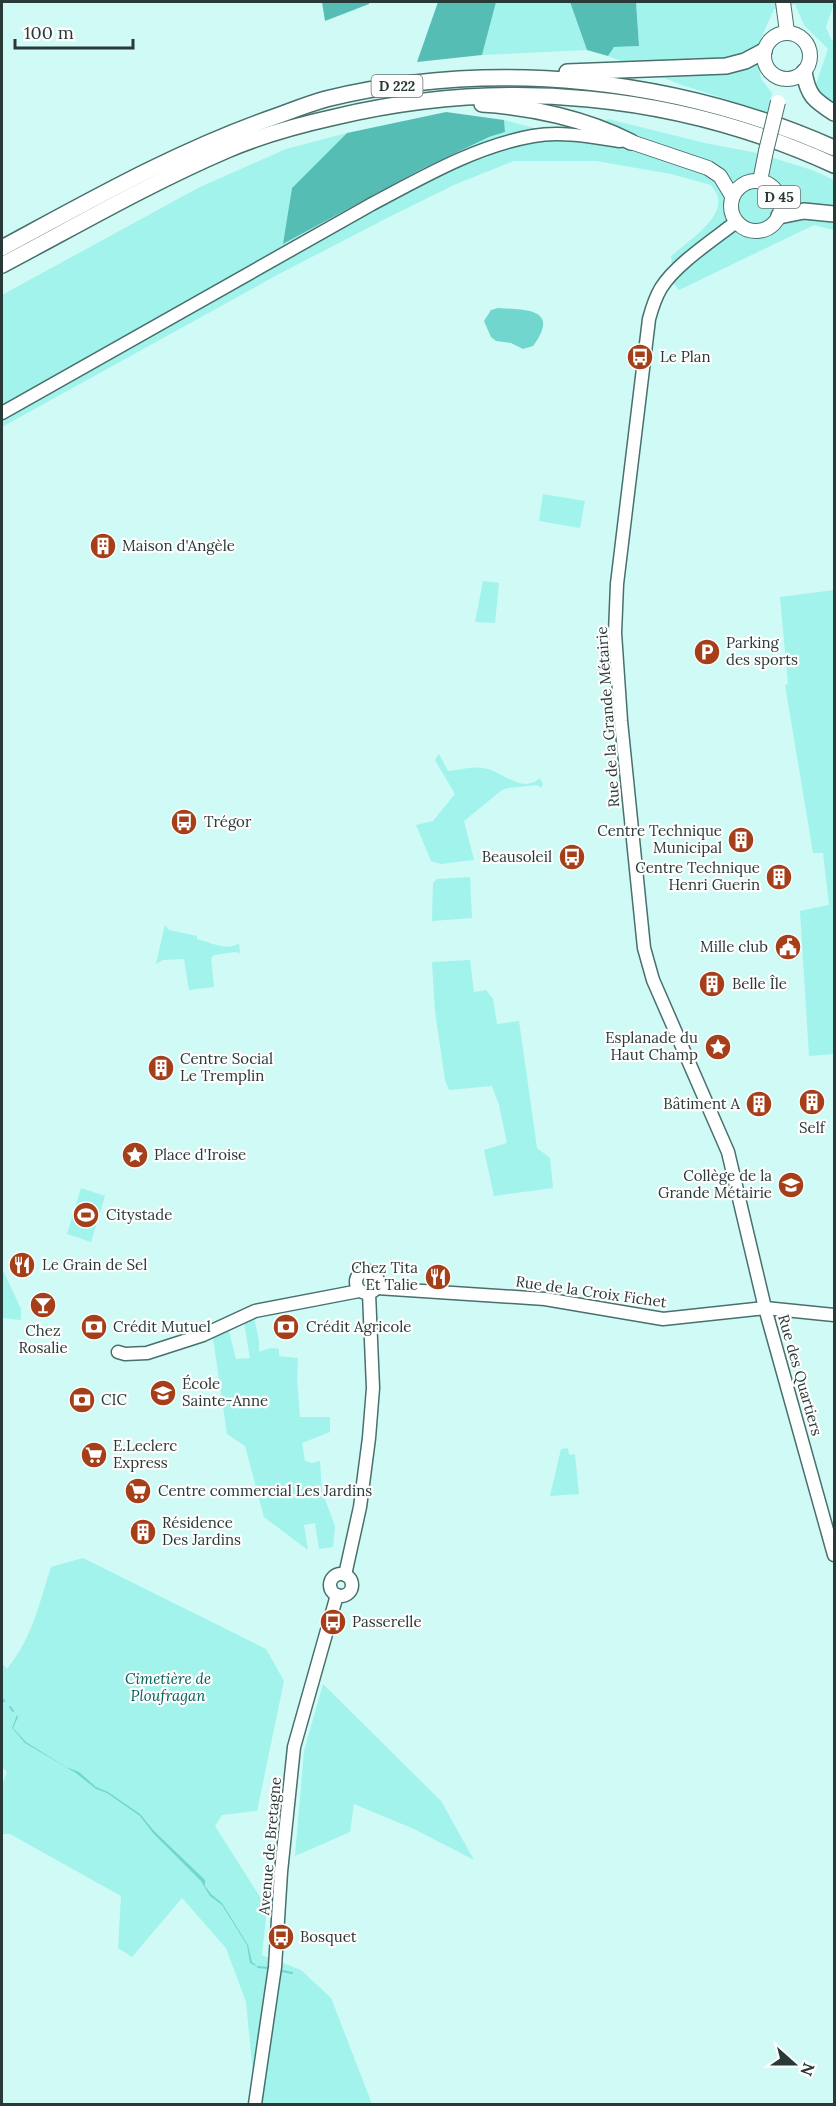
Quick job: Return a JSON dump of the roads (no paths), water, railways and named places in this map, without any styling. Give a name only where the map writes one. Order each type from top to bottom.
[{"type":"highway","points":[[516,76],[555,72],[726,66],[745,62],[764,51]]},
{"type":"highway","points":[[804,72],[810,93],[820,104],[834,113]]},
{"type":"highway","name":"D 222","points":[[2,248],[174,157],[234,131],[324,100],[434,81],[516,76],[621,86],[675,96],[765,120],[834,148]]},
{"type":"highway","name":"D 222","points":[[2,265],[151,186],[266,135],[372,108],[448,97],[502,94],[617,101],[664,109],[749,131],[834,165]]},
{"type":"highway","points":[[410,103],[467,103],[531,109],[601,129],[631,142]]},
{"type":"highway","points":[[779,216],[804,211],[834,214]]},
{"type":"main road","points":[[783,2],[787,32]]},
{"type":"main road","points":[[787,32],[795,33],[807,43],[810,58],[804,72],[798,76],[783,79],[770,72],[764,58],[764,51],[772,37],[787,32]]},
{"type":"main road","name":"D 45","points":[[760,181],[783,79]]},
{"type":"main road","points":[[631,142],[708,168],[720,176],[732,196],[731,209],[736,222]]},
{"type":"main road","name":"D 45","points":[[732,196],[744,184],[760,181],[768,183],[778,194],[782,209],[776,223],[763,231],[748,230],[736,222]]},
{"type":"street","points":[[2,413],[372,204],[486,148],[534,136],[572,135],[631,142]]},
{"type":"street","name":"Rue de la Grande Métairie","points":[[736,222],[674,273],[662,286],[655,299],[645,341],[616,584],[615,633],[644,948],[653,980],[728,1152],[765,1308]]},
{"type":"street","name":"Rue de la Croix Fichet","points":[[118,1352],[147,1353],[203,1335],[255,1311],[368,1291],[545,1299],[663,1319],[765,1308],[834,1315]]},
{"type":"street","name":"Avenue de Bretagne","points":[[255,2104],[275,1967],[281,1872],[294,1747],[337,1595],[331,1591],[331,1580],[335,1575],[345,1575],[362,1498],[373,1388],[368,1291]]},
{"type":"street","name":"Rue des Quartiers","points":[[765,1308],[834,1555]]},
{"type":"waterway","points":[[10,1707],[13,1711]]},
{"type":"waterway","points":[[258,1967],[268,1968]]},
{"type":"waterway","points":[[282,1971],[292,1973]]},
{"type":"place","name":"Le Plan","points":[[640,357]]},
{"type":"place","name":"Maison d'Angèle","points":[[103,546]]},
{"type":"place","name":"Parking des sports","points":[[707,652]]},
{"type":"place","name":"Trégor","points":[[184,822]]},
{"type":"place","name":"Centre Technique Municipal","points":[[741,840]]},
{"type":"place","name":"Beausoleil","points":[[572,857]]},
{"type":"place","name":"Centre Technique Henri Guerin","points":[[779,877]]},
{"type":"place","name":"Mille club","points":[[788,947]]},
{"type":"place","name":"Belle Île","points":[[712,984]]},
{"type":"place","name":"Esplanade du Haut Champ","points":[[718,1047]]},
{"type":"place","name":"Centre Social Le Tremplin","points":[[161,1068]]},
{"type":"place","name":"Self","points":[[812,1102]]},
{"type":"place","name":"Bâtiment A","points":[[759,1104]]},
{"type":"place","name":"Place d'Iroise","points":[[135,1155]]},
{"type":"place","name":"Collège de la Grande Métairie","points":[[791,1185]]},
{"type":"place","name":"Citystade","points":[[86,1215]]},
{"type":"place","name":"Le Grain de Sel","points":[[22,1265]]},
{"type":"place","name":"Chez Tita Et Talie","points":[[438,1277]]},
{"type":"place","name":"Chez Rosalie","points":[[43,1305]]},
{"type":"place","name":"Crédit Mutuel","points":[[94,1327]]},
{"type":"place","name":"Crédit Agricole","points":[[286,1327]]},
{"type":"place","name":"École Sainte-Anne","points":[[163,1393]]},
{"type":"place","name":"CIC","points":[[82,1400]]},
{"type":"place","name":"E.Leclerc Express","points":[[94,1455]]},
{"type":"place","name":"Centre commercial Les Jardins","points":[[138,1491]]},
{"type":"place","name":"Résidence Des Jardins","points":[[143,1532]]},
{"type":"place","name":"Passerelle","points":[[333,1622]]},
{"type":"place","name":"Bosquet","points":[[281,1937]]},
{"type":"park label","name":"Cimetière de Ploufragan","points":[[168,1688]]}]
